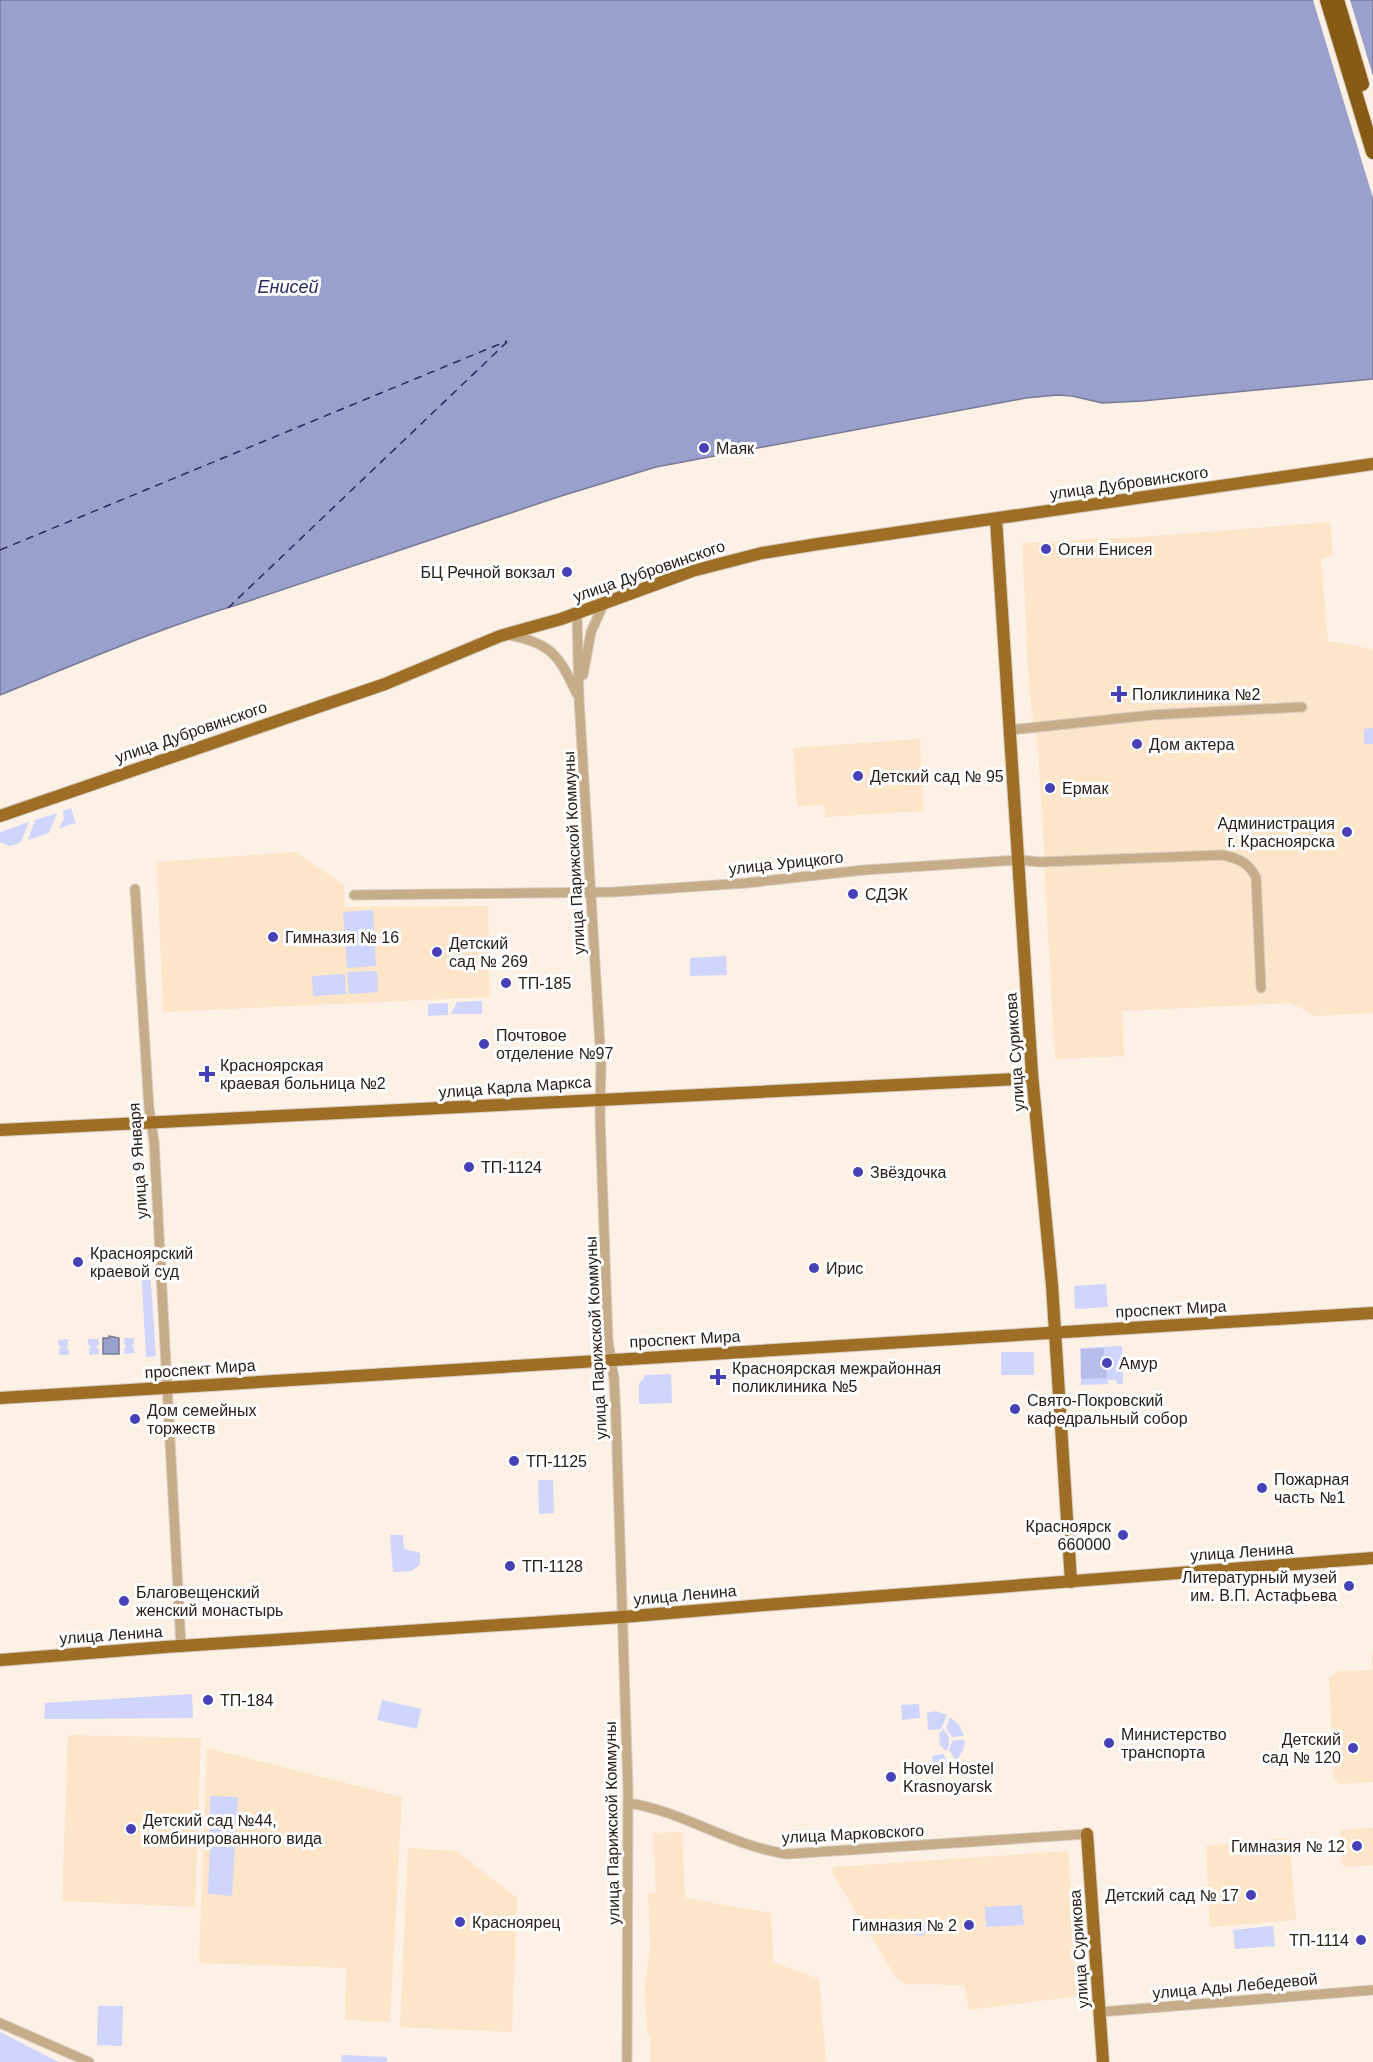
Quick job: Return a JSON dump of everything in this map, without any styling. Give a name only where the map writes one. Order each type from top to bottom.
[{"type":"highway","points":[[1327,0],[1373,152]]},
{"type":"highway","points":[[1337,0],[1373,120]]},
{"type":"main road","name":"улица Дубровинского","points":[[0,816],[385,684],[505,635],[577,613],[692,571],[762,553],[1373,464]]},
{"type":"main road","name":"улица Сурикова","points":[[996,519],[1032,1074],[1055,1332],[1071,1582]]},
{"type":"main road","name":"улица Карла Маркса","points":[[0,1130],[504,1105],[600,1098],[1017,1079],[1032,1074]]},
{"type":"main road","name":"проспект Мира","points":[[0,1398],[1373,1313]]},
{"type":"main road","name":"улица Ленина","points":[[0,1660],[622,1617],[1373,1558]]},
{"type":"main road","name":"улица Сурикова","points":[[1087,1834],[1103,2062]]},
{"type":"street","points":[[579,699],[591,632],[604,603]]},
{"type":"street","name":"улица Парижской Коммуны","points":[[577,613],[579,699],[602,1062],[600,1098],[622,1617],[628,1803],[627,2062]]},
{"type":"street","points":[[505,635],[526,638],[550,650],[561,661],[579,699]]},
{"type":"street","points":[[1010,730],[1152,715],[1302,707]]},
{"type":"street","name":"улица Урицкого","points":[[354,895],[591,893],[747,883],[864,870],[1019,860],[1040,862],[1222,855],[1234,857],[1245,863],[1251,867],[1256,877],[1261,988]]},
{"type":"street","name":"улица 9 Января","points":[[135,889],[149,1108],[152,1122],[181,1646]]},
{"type":"street","name":"улица Марковского","points":[[628,1803],[650,1806],[758,1849],[788,1854],[1087,1834]]},
{"type":"street","name":"улица Ады Лебедевой","points":[[1100,2012],[1373,1990]]},
{"type":"street","points":[[0,2023],[90,2062]]},
{"type":"shaded area","points":[[1330,522],[1333,555],[1321,560],[1328,641],[1373,649],[1373,1013],[1315,1016],[1291,1003],[1122,1011],[1124,1056],[1055,1059],[1044,843],[1037,736],[1032,714],[1028,669],[1022,543],[1155,536]]},
{"type":"shaded area","points":[[1373,728],[1373,744],[1364,744],[1364,729]]},
{"type":"shaded area","name":"Детский сад № 95","points":[[920,739],[923,811],[825,817],[824,805],[797,806],[793,748]]},
{"type":"shaded area","points":[[71,808],[76,823],[59,828],[64,819],[63,811]]},
{"type":"shaded area","points":[[57,813],[49,833],[28,840],[35,820]]},
{"type":"shaded area","points":[[29,822],[21,842],[10,846],[0,842],[0,832]]},
{"type":"shaded area","name":"Гимназия № 16","points":[[295,852],[344,885],[345,907],[488,906],[490,997],[163,1012],[157,862]]},
{"type":"shaded area","points":[[373,910],[376,966],[347,968],[343,912]]},
{"type":"shaded area","points":[[726,956],[727,975],[690,976],[690,958]]},
{"type":"shaded area","points":[[377,971],[378,992],[349,994],[347,972]]},
{"type":"shaded area","points":[[345,974],[346,994],[313,996],[312,976]]},
{"type":"shaded area","points":[[482,1001],[482,1014],[451,1014],[457,1002]]},
{"type":"shaded area","points":[[448,1003],[448,1015],[428,1016],[428,1004]]},
{"type":"shaded area","points":[[141,1267],[149,1267],[150,1270],[156,1356],[146,1357]]},
{"type":"shaded area","points":[[1106,1284],[1108,1307],[1075,1309],[1074,1286]]},
{"type":"shaded area","points":[[124,1338],[134,1338],[132,1346],[134,1353],[124,1354],[126,1346]]},
{"type":"shaded area","points":[[68,1339],[66,1348],[69,1350],[69,1355],[59,1355],[61,1347],[58,1345],[58,1340]]},
{"type":"shaded area","points":[[88,1339],[98,1339],[99,1344],[96,1347],[99,1354],[89,1355],[91,1347]]},
{"type":"shaded area","points":[[1122,1346],[1123,1384],[1117,1384],[1116,1380],[1108,1380],[1108,1384],[1081,1385],[1080,1348]]},
{"type":"shaded area","points":[[1104,1348],[1101,1358],[1106,1365],[1107,1378],[1081,1379],[1081,1349]]},
{"type":"shaded area","points":[[1001,1352],[1033,1352],[1034,1375],[1001,1375]]},
{"type":"shaded area","points":[[671,1374],[672,1403],[639,1404],[639,1384],[646,1375]]},
{"type":"shaded area","points":[[538,1480],[553,1480],[554,1513],[539,1514]]},
{"type":"shaded area","points":[[390,1535],[403,1535],[404,1549],[420,1553],[420,1565],[411,1571],[393,1572]]},
{"type":"shaded area","name":"Детский сад № 120","points":[[1372,1653],[1373,1782],[1339,1784],[1334,1777],[1329,1678],[1339,1671],[1372,1670]]},
{"type":"shaded area","points":[[192,1694],[193,1718],[44,1719],[45,1703]]},
{"type":"shaded area","points":[[382,1700],[421,1709],[417,1729],[377,1720]]},
{"type":"shaded area","points":[[919,1704],[920,1718],[902,1720],[901,1705]]},
{"type":"shaded area","points":[[936,1711],[947,1715],[941,1729],[928,1730],[927,1713]]},
{"type":"shaded area","points":[[950,1717],[959,1725],[964,1736],[952,1737],[946,1728]]},
{"type":"shaded area","points":[[943,1729],[949,1737],[946,1751],[940,1745],[939,1734]]},
{"type":"shaded area","name":"Детский сад №44, комбинированного вида","points":[[68,1735],[201,1738],[195,1907],[62,1901]]},
{"type":"shaded area","points":[[953,1740],[965,1740],[963,1751],[956,1760],[949,1750]]},
{"type":"shaded area","points":[[207,1748],[402,1797],[390,2022],[345,2020],[346,1968],[199,1963]]},
{"type":"shaded area","points":[[943,1754],[950,1766],[934,1769],[932,1756]]},
{"type":"shaded area","points":[[210,1796],[238,1797],[236,1840],[209,1839]]},
{"type":"shaded area","name":"Гимназия № 12","points":[[1373,1828],[1373,1865],[1346,1867],[1342,1863],[1340,1830]]},
{"type":"shaded area","points":[[682,1832],[685,1898],[771,1913],[773,1962],[819,1979],[826,2062],[650,2062],[650,2035],[647,2035],[645,1988],[650,1946],[648,1894],[656,1893],[653,1833]]},
{"type":"shaded area","name":"Детский сад № 17","points":[[1289,1838],[1296,1920],[1210,1927],[1206,1846]]},
{"type":"shaded area","points":[[210,1845],[235,1846],[232,1896],[208,1894]]},
{"type":"shaded area","name":"Красноярец","points":[[408,1848],[456,1851],[517,1898],[512,2032],[400,2027]]},
{"type":"shaded area","name":"Гимназия № 2","points":[[1068,1851],[1080,1996],[969,2010],[964,1985],[906,1984],[896,1977],[832,1873],[833,1867]]},
{"type":"shaded area","points":[[1022,1905],[1024,1925],[986,1927],[985,1907]]},
{"type":"shaded area","points":[[920,1922],[925,1924],[927,1929],[925,1934],[920,1936],[915,1934],[913,1929],[915,1924]]},
{"type":"shaded area","points":[[1273,1926],[1275,1946],[1235,1949],[1233,1930]]},
{"type":"shaded area","points":[[98,2006],[123,2006],[122,2046],[97,2045]]},
{"type":"shaded area","points":[[0,2032],[59,2062],[0,2062]]},
{"type":"shaded area","points":[[342,2055],[387,2057],[387,2062],[341,2062]]},
{"type":"water","name":"Енисей","points":[[0,0],[1373,0],[1373,379],[1142,401],[1102,403],[1057,395],[1026,398],[656,467],[561,496],[184,622],[0,695]]},
{"type":"water","points":[[109,1336],[119,1338],[119,1354],[103,1354],[103,1338],[109,1338]]},
{"type":"pier","points":[[1313,0],[1350,0],[1373,76],[1373,198]]},
{"type":"ferry route","points":[[0,550],[507,341]]},
{"type":"ferry route","points":[[228,608],[507,342]]},
{"type":"place","name":"Маяк","points":[[704,448]]},
{"type":"place","name":"Огни Енисея","points":[[1046,549]]},
{"type":"place","name":"БЦ Речной вокзал","points":[[567,572]]},
{"type":"place","name":"Поликлиника №2","points":[[1119,694]]},
{"type":"place","name":"Дом актера","points":[[1137,744]]},
{"type":"place","name":"Детский сад № 95","points":[[858,776]]},
{"type":"place","name":"Ермак","points":[[1050,788]]},
{"type":"place","name":"Администрация г. Красноярска","points":[[1347,832]]},
{"type":"place","name":"СДЭК","points":[[853,894]]},
{"type":"place","name":"Гимназия № 16","points":[[273,937]]},
{"type":"place","name":"Детский сад № 269","points":[[437,952]]},
{"type":"place","name":"ТП-185","points":[[506,983]]},
{"type":"place","name":"Почтовое отделение №97","points":[[484,1044]]},
{"type":"place","name":"Красноярская краевая больница №2","points":[[207,1074]]},
{"type":"place","name":"ТП-1124","points":[[469,1167]]},
{"type":"place","name":"Звёздочка","points":[[858,1172]]},
{"type":"place","name":"Красноярский краевой суд","points":[[78,1262]]},
{"type":"place","name":"Ирис","points":[[814,1268]]},
{"type":"place","name":"Амур","points":[[1107,1363]]},
{"type":"place","name":"Красноярская межрайонная поликлиника №5","points":[[718,1377]]},
{"type":"place","name":"Свято-Покровский кафедральный собор","points":[[1015,1409]]},
{"type":"place","name":"Дом семейных торжеств","points":[[135,1419]]},
{"type":"place","name":"ТП-1125","points":[[514,1461]]},
{"type":"place","name":"Пожарная часть №1","points":[[1262,1488]]},
{"type":"place","name":"Красноярск 660000","points":[[1123,1535]]},
{"type":"place","name":"ТП-1128","points":[[510,1566]]},
{"type":"place","name":"Литературный музей им. В.П. Астафьева","points":[[1349,1586]]},
{"type":"place","name":"Благовещенский женский монастырь","points":[[124,1601]]},
{"type":"place","name":"ТП-184","points":[[208,1700]]},
{"type":"place","name":"Министерство транспорта","points":[[1109,1743]]},
{"type":"place","name":"Детский сад № 120","points":[[1353,1748]]},
{"type":"place","name":"Hovel Hostel Krasnoyarsk","points":[[891,1777]]},
{"type":"place","name":"Детский сад №44, комбинированного вида","points":[[131,1829]]},
{"type":"place","name":"Гимназия № 12","points":[[1357,1846]]},
{"type":"place","name":"Детский сад № 17","points":[[1251,1895]]},
{"type":"place","name":"Красноярец","points":[[460,1922]]},
{"type":"place","name":"Гимназия № 2","points":[[969,1925]]},
{"type":"place","name":"ТП-1114","points":[[1361,1940]]}]
